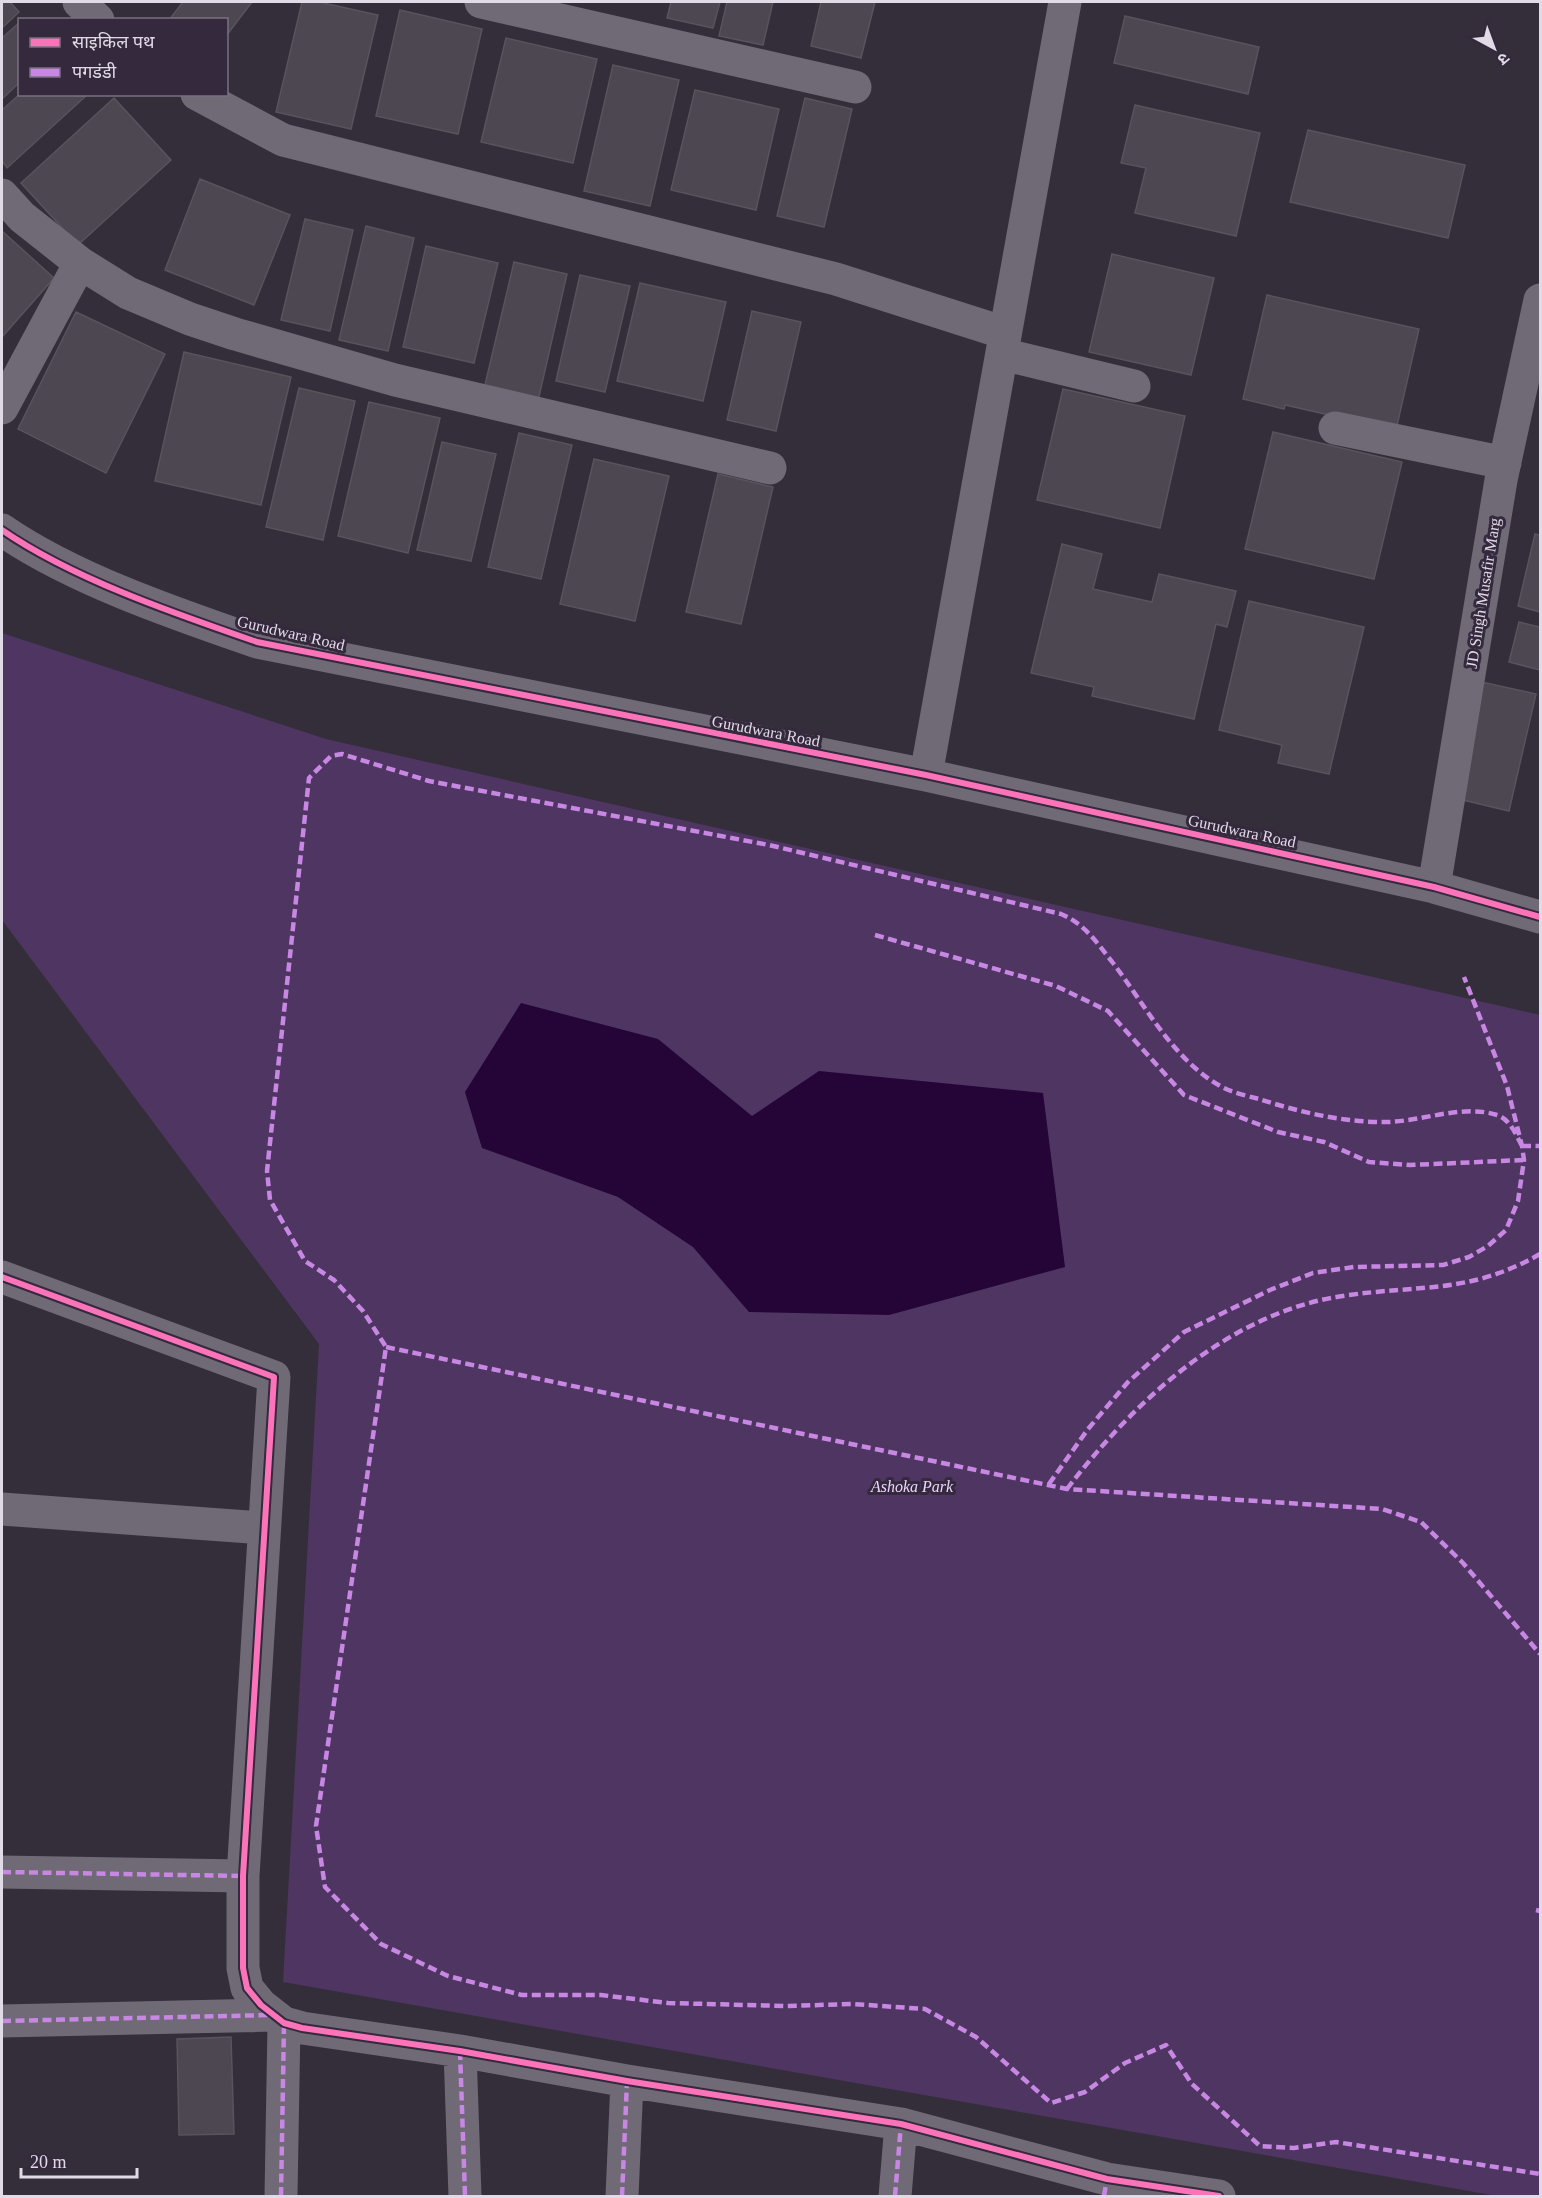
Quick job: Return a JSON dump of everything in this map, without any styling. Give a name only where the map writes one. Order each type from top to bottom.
[{"type":"street","points":[[80,2],[96,18]]},
{"type":"street","points":[[481,2],[855,87]]},
{"type":"street","points":[[926,775],[1065,2]]},
{"type":"street","points":[[201,96],[283,140],[836,279],[1003,344],[1134,386]]},
{"type":"street","points":[[2,195],[21,217],[81,263],[128,293],[190,319],[395,380],[770,468]]},
{"type":"street","points":[[2,408],[81,263]]},
{"type":"street","name":"JD Singh Musafir Marg","points":[[1434,887],[1505,463],[1540,300]]},
{"type":"street","points":[[1335,428],[1505,463]]},
{"type":"street","name":"Gurudwara Road","points":[[2,530],[78,572],[178,615],[257,642],[926,775],[1434,887],[1540,917]]},
{"type":"street","points":[[2,1277],[274,1377],[243,1876],[244,1979],[253,1996],[279,2019],[281,2196]]},
{"type":"street","points":[[2,1509],[263,1528]]},
{"type":"street","points":[[2,1872],[243,1876]]},
{"type":"street","points":[[2,2021],[279,2019],[627,2081],[901,2124],[1106,2188],[1219,2196]]},
{"type":"street","points":[[460,2051],[465,2196]]},
{"type":"street","points":[[622,2196],[627,2081]]},
{"type":"street","points":[[895,2196],[901,2124]]},
{"type":"green space","name":"Ashoka Park","points":[[2,633],[326,739],[1540,1015],[1540,2196],[1497,2196],[283,1982],[319,1344],[2,920]]},
{"type":"shaded area","points":[[521,1003],[658,1039],[752,1116],[819,1071],[1043,1093],[1065,1267],[889,1315],[749,1312],[693,1247],[618,1197],[482,1148],[465,1092]]},
{"type":"building","points":[[2,2],[10,2],[19,12],[2,28]]},
{"type":"building","points":[[183,2],[252,2],[228,33],[228,18],[171,18]]},
{"type":"building","points":[[302,2],[319,2],[378,15],[351,129],[276,112]]},
{"type":"building","points":[[671,2],[720,2],[713,28],[667,18]]},
{"type":"building","points":[[727,2],[773,2],[763,45],[719,36]]},
{"type":"building","points":[[821,2],[875,2],[861,58],[811,46]]},
{"type":"building","points":[[400,10],[482,29],[458,134],[376,116]]},
{"type":"building","points":[[1125,16],[1259,47],[1248,94],[1114,63]]},
{"type":"building","points":[[18,24],[18,84],[2,99],[2,38]]},
{"type":"building","points":[[506,38],[597,59],[573,163],[481,142]]},
{"type":"building","points":[[613,65],[679,80],[650,206],[584,191]]},
{"type":"building","points":[[695,90],[779,109],[756,210],[671,190]]},
{"type":"building","points":[[18,96],[86,96],[7,168],[2,161],[2,110]]},
{"type":"building","points":[[114,98],[171,160],[78,245],[21,183]]},
{"type":"building","points":[[805,98],[852,109],[824,227],[777,216]]},
{"type":"building","points":[[1135,105],[1260,133],[1236,236],[1135,213],[1146,168],[1121,163]]},
{"type":"building","points":[[1308,130],[1465,165],[1448,238],[1290,202]]},
{"type":"building","points":[[200,179],[290,215],[254,305],[165,270]]},
{"type":"building","points":[[305,219],[353,230],[330,331],[281,320]]},
{"type":"building","points":[[366,226],[414,238],[388,351],[339,340]]},
{"type":"building","points":[[2,231],[54,278],[2,337]]},
{"type":"building","points":[[426,246],[498,263],[474,363],[403,347]]},
{"type":"building","points":[[1112,254],[1214,278],[1191,375],[1089,352]]},
{"type":"building","points":[[514,262],[567,274],[538,401],[484,389]]},
{"type":"building","points":[[580,275],[630,286],[605,392],[556,381]]},
{"type":"building","points":[[640,283],[726,302],[703,401],[617,381]]},
{"type":"building","points":[[1267,295],[1419,329],[1396,430],[1285,405],[1284,409],[1243,399]]},
{"type":"building","points":[[752,311],[801,322],[776,431],[727,420]]},
{"type":"building","points":[[76,312],[165,354],[106,473],[18,429]]},
{"type":"building","points":[[184,352],[291,377],[261,505],[155,481]]},
{"type":"building","points":[[299,388],[355,401],[323,540],[266,527]]},
{"type":"building","points":[[1063,389],[1185,416],[1160,528],[1037,500]]},
{"type":"building","points":[[369,402],[440,418],[408,553],[338,536]]},
{"type":"building","points":[[1273,432],[1402,462],[1374,579],[1245,549]]},
{"type":"building","points":[[519,433],[572,445],[541,579],[488,567]]},
{"type":"building","points":[[442,442],[496,454],[471,561],[417,550]]},
{"type":"building","points":[[594,459],[669,476],[635,621],[560,604]]},
{"type":"building","points":[[718,474],[773,487],[741,624],[686,612]]},
{"type":"building","points":[[1535,534],[1540,535],[1540,612],[1518,606]]},
{"type":"building","points":[[1062,544],[1102,554],[1093,589],[1152,602],[1159,574],[1236,591],[1227,627],[1216,624],[1194,719],[1092,696],[1094,687],[1031,673]]},
{"type":"building","points":[[1249,601],[1364,627],[1329,774],[1278,763],[1282,745],[1219,730]]},
{"type":"building","points":[[1519,622],[1540,627],[1540,670],[1509,662]]},
{"type":"building","points":[[1477,681],[1536,694],[1509,811],[1450,797]]},
{"type":"building","points":[[231,2037],[234,2134],[179,2135],[177,2039]]},
{"type":"marked path","points":[[1522,1146],[1506,1120],[1484,1112],[1457,1112],[1388,1122],[1356,1121],[1306,1112],[1224,1088],[1190,1064],[1162,1032],[1096,941],[1077,923],[1061,914],[769,845],[429,781],[342,754],[331,756],[309,778],[267,1171],[270,1200],[305,1261],[334,1280],[363,1311],[386,1347],[316,1826],[325,1887],[381,1944],[448,1976],[522,1995],[601,1995],[668,2003],[786,2006],[853,2004],[925,2009],[976,2037],[1051,2103],[1085,2092],[1125,2063],[1166,2045],[1192,2084],[1260,2146],[1294,2148],[1336,2142],[1540,2174]]},
{"type":"marked path","points":[[875,935],[1056,986],[1108,1011],[1184,1095],[1278,1132],[1324,1142],[1369,1162],[1410,1165],[1524,1160]]},
{"type":"marked path","points":[[1049,1484],[1088,1429],[1128,1382],[1184,1332],[1270,1290],[1313,1273],[1354,1267],[1443,1265],[1469,1257],[1488,1246],[1506,1230],[1518,1201],[1524,1160],[1522,1146],[1507,1086],[1464,977]]},
{"type":"marked path","points":[[1522,1146],[1540,1146]]},
{"type":"marked path","points":[[1067,1489],[1093,1456],[1154,1393],[1224,1341],[1262,1321],[1301,1305],[1343,1296],[1466,1282],[1514,1267],[1540,1254]]},
{"type":"marked path","points":[[386,1347],[1067,1489],[1382,1509],[1421,1522],[1463,1563],[1540,1654]]},
{"type":"marked path","points":[[2,1872],[243,1876]]},
{"type":"marked path","points":[[1536,1910],[1540,1911]]},
{"type":"marked path","points":[[2,2021],[273,2015]]},
{"type":"marked path","points":[[281,2196],[284,2023]]},
{"type":"marked path","points":[[460,2051],[465,2196]]},
{"type":"marked path","points":[[622,2196],[627,2081]]},
{"type":"marked path","points":[[895,2196],[901,2124]]},
{"type":"marked path","points":[[1104,2196],[1107,2179]]},
{"type":"cycle path","points":[[2,530],[30,548],[93,580],[159,607],[257,642],[926,775],[1434,887],[1540,917]]},
{"type":"cycle path","points":[[2,1277],[274,1377],[243,1876],[243,1968],[247,1988],[261,2005],[284,2023],[302,2028],[460,2051],[627,2081],[901,2124],[1107,2179],[1219,2196]]}]
